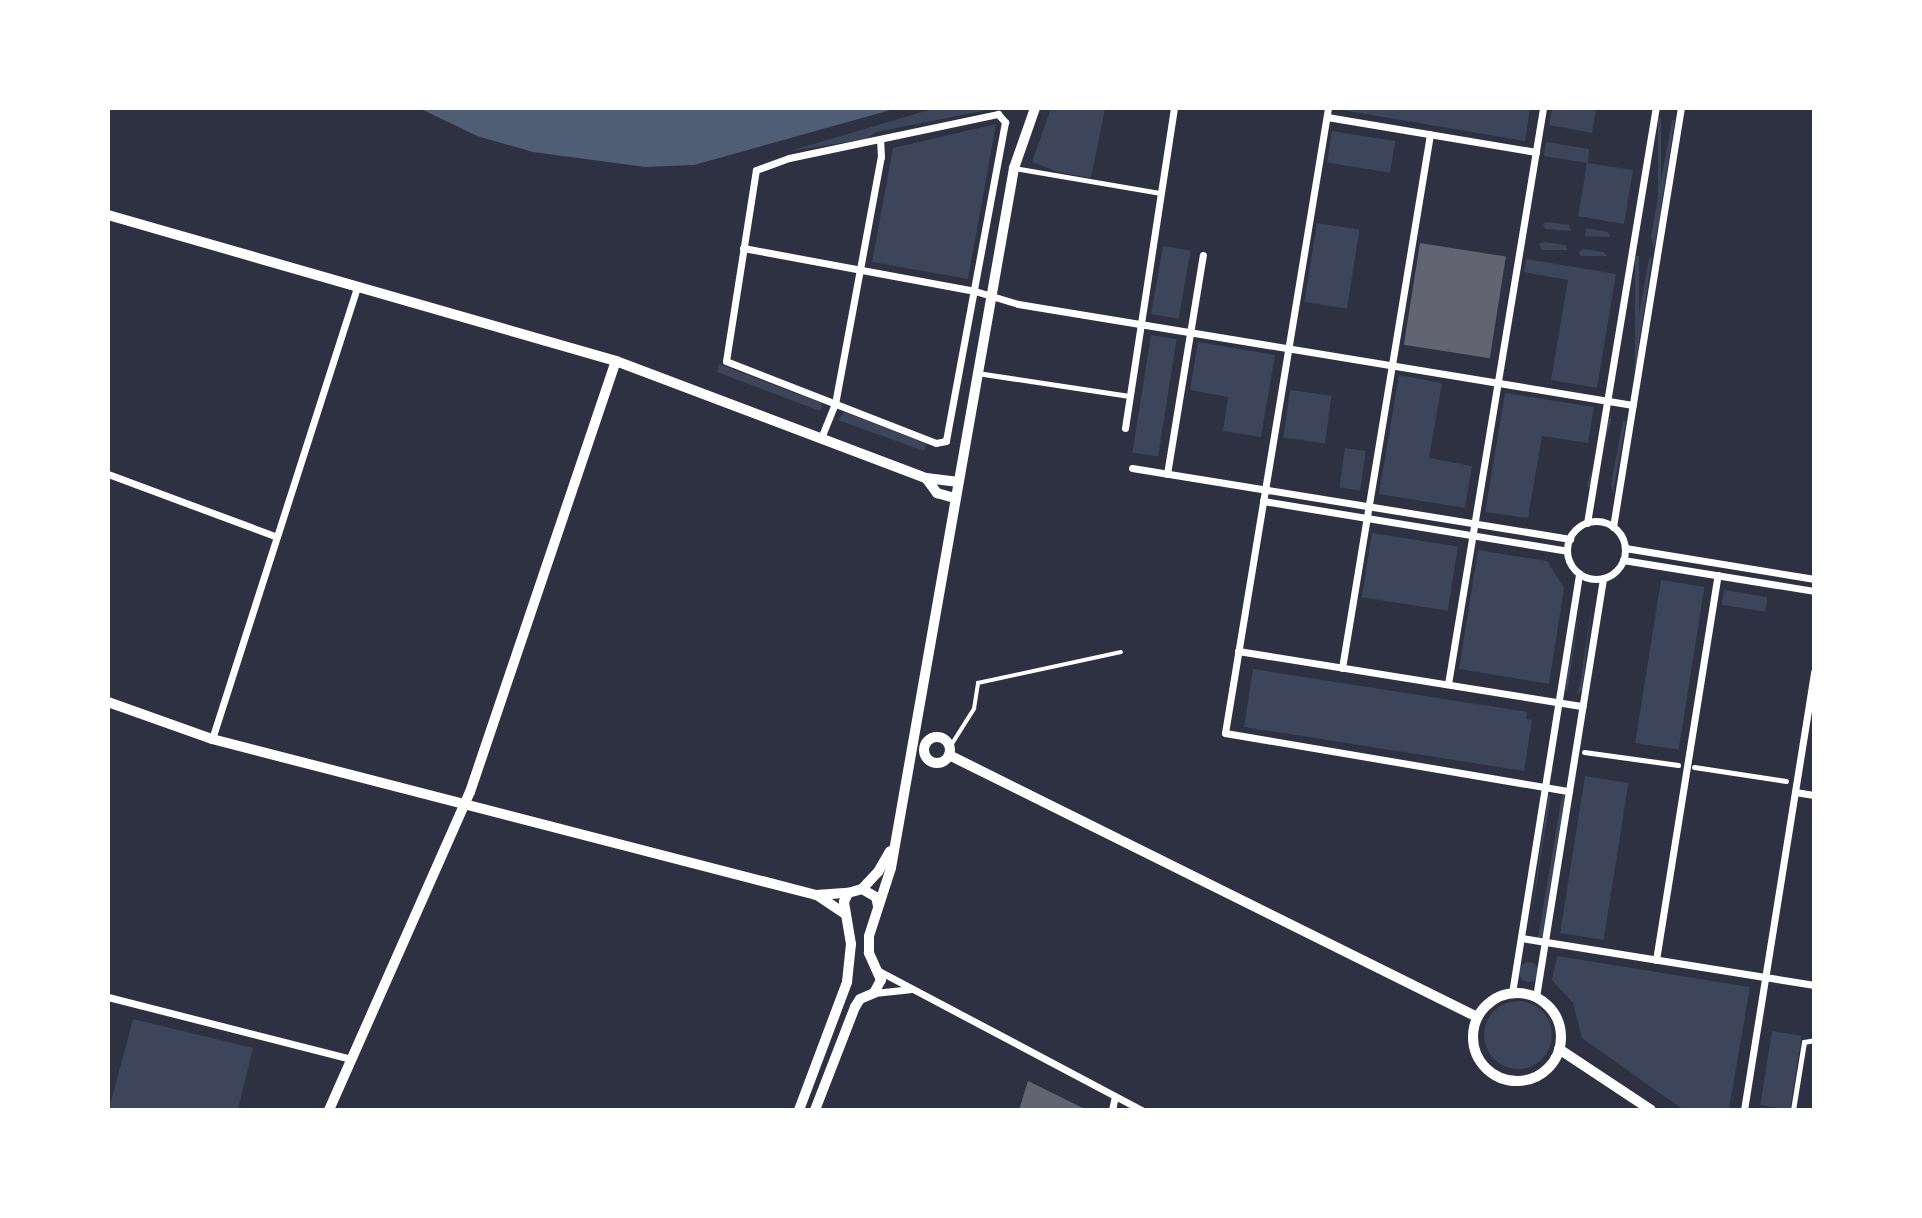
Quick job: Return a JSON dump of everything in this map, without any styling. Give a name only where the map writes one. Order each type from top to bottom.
[{"type":"street","points":[[874,993],[881,980],[868,945],[878,906],[886,891],[891,850],[1014,168],[1035,108]]},
{"type":"street","points":[[1125,428],[1174,108]]},
{"type":"street","points":[[1448,684],[1543,108]]},
{"type":"street","points":[[1512,993],[1579,573],[1567,551],[1570,539],[1587,523],[1656,108]]},
{"type":"street","points":[[1536,997],[1603,578],[1623,560],[1625,548],[1613,527],[1681,108]]},
{"type":"street","points":[[1536,152],[1327,113],[1225,730],[1228,737],[1569,791]]},
{"type":"street","points":[[1002,115],[1005,122],[949,437],[943,443],[726,361],[755,175],[760,168],[789,158],[880,141],[1002,115]]},
{"type":"street","points":[[1342,668],[1430,134]]},
{"type":"street","points":[[821,438],[835,404],[880,141]]},
{"type":"street","points":[[1014,168],[1160,193]]},
{"type":"street","points":[[108,215],[616,361],[926,478],[957,482]]},
{"type":"street","points":[[743,248],[1139,324],[1633,405]]},
{"type":"street","points":[[1167,474],[1203,255]]},
{"type":"street","points":[[212,739],[357,287]]},
{"type":"street","points":[[329,1110],[464,804],[616,361]]},
{"type":"street","points":[[977,373],[1129,396]]},
{"type":"street","points":[[1132,468],[1570,539]]},
{"type":"street","points":[[108,474],[277,537]]},
{"type":"street","points":[[926,478],[937,493],[954,498]]},
{"type":"street","points":[[1263,501],[1567,551]]},
{"type":"street","points":[[1587,523],[1613,527]]},
{"type":"street","points":[[1625,548],[1814,579]]},
{"type":"street","points":[[1623,560],[1814,591]]},
{"type":"street","points":[[1579,573],[1603,578]]},
{"type":"street","points":[[1657,960],[1718,575]]},
{"type":"street","points":[[1238,651],[1583,706]]},
{"type":"street","points":[[1744,1110],[1814,672]]},
{"type":"street","points":[[108,702],[212,739],[816,895],[848,893],[862,889],[891,850]]},
{"type":"street","points":[[925,747],[937,737],[949,751],[1477,1017]]},
{"type":"street","points":[[910,744],[925,747]]},
{"type":"street","points":[[925,747],[928,758],[935,762],[949,751]]},
{"type":"street","points":[[1584,751],[1678,765]]},
{"type":"street","points":[[1694,767],[1786,781]]},
{"type":"street","points":[[1795,792],[1814,795]]},
{"type":"street","points":[[862,889],[876,897],[878,906]]},
{"type":"street","points":[[799,1110],[847,982],[851,944],[844,913],[848,893]]},
{"type":"street","points":[[816,895],[844,913]]},
{"type":"street","points":[[1521,938],[1814,985]]},
{"type":"street","points":[[879,971],[1141,1110]]},
{"type":"street","points":[[847,982],[849,991],[860,999]]},
{"type":"street","points":[[815,1110],[860,999],[874,993],[910,989]]},
{"type":"street","points":[[1512,993],[1536,997],[1557,1019],[1559,1049],[1553,1062],[1536,1076],[1515,1081],[1501,1078],[1479,1059],[1474,1046],[1477,1017],[1486,1005],[1512,993]]},
{"type":"street","points":[[108,997],[352,1059]]},
{"type":"street","points":[[1793,1110],[1804,1042],[1814,1040]]},
{"type":"street","points":[[1559,1049],[1651,1110]]},
{"type":"street","points":[[1112,1110],[1115,1096]]},
{"type":"lane","points":[[949,751],[974,709],[978,683],[1121,652]]},
{"type":"shaded area","points":[[1051,108],[1105,109],[1091,178],[1058,172],[1032,162]]},
{"type":"shaded area","points":[[1336,108],[1530,109],[1525,141]]},
{"type":"shaded area","points":[[1552,108],[1596,109],[1592,133],[1549,125]]},
{"type":"shaded area","points":[[421,109],[894,109],[694,165],[645,167],[533,152],[477,136]]},
{"type":"shaded area","points":[[932,109],[993,109],[876,132],[866,139],[790,151]]},
{"type":"shaded area","points":[[1658,118],[1661,118],[1661,249],[1658,249]]},
{"type":"shaded area","points":[[1672,120],[1675,120],[1654,250],[1651,236]]},
{"type":"shaded area","points":[[996,124],[968,279],[872,262],[893,148]]},
{"type":"shaded area","points":[[1332,131],[1395,141],[1390,173],[1327,163]]},
{"type":"shaded area","points":[[1546,142],[1589,149],[1588,163],[1633,170],[1624,224],[1578,216],[1587,163],[1544,156]]},
{"type":"shaded area","points":[[1547,222],[1569,225],[1571,231],[1545,229],[1543,224]]},
{"type":"shaded area","points":[[1317,223],[1359,230],[1347,309],[1304,302]]},
{"type":"shaded area","points":[[1586,228],[1608,232],[1610,237],[1585,236]]},
{"type":"shaded area","points":[[1544,242],[1565,245],[1568,250],[1542,250],[1539,244]]},
{"type":"shaded area","points":[[1163,246],[1191,251],[1179,319],[1151,314]]},
{"type":"shaded area","points":[[1583,249],[1604,252],[1607,256],[1581,256],[1578,252]]},
{"type":"shaded area","points":[[1635,256],[1639,256],[1639,387],[1635,387]]},
{"type":"shaded area","points":[[1649,258],[1652,258],[1639,341],[1637,326]]},
{"type":"shaded area","points":[[1526,259],[1616,274],[1597,388],[1551,380],[1568,280],[1524,272]]},
{"type":"shaded area","points":[[1151,335],[1177,339],[1158,457],[1132,453]]},
{"type":"shaded area","points":[[1198,342],[1275,355],[1261,437],[1223,431],[1228,397],[1190,390]]},
{"type":"shaded area","points":[[719,364],[821,403],[822,407],[820,411],[717,372]]},
{"type":"shaded area","points":[[1399,375],[1442,383],[1429,458],[1472,466],[1465,508],[1379,494]]},
{"type":"shaded area","points":[[1290,390],[1332,396],[1325,443],[1283,438]]},
{"type":"shaded area","points":[[1505,393],[1594,407],[1588,443],[1542,436],[1528,518],[1485,512]]},
{"type":"shaded area","points":[[844,412],[927,444],[924,451],[838,420]]},
{"type":"shaded area","points":[[1609,418],[1612,419],[1590,487],[1587,486]]},
{"type":"shaded area","points":[[1623,421],[1626,421],[1613,493],[1611,484]]},
{"type":"shaded area","points":[[1345,448],[1366,451],[1360,491],[1339,488]]},
{"type":"shaded area","points":[[1372,533],[1458,547],[1448,611],[1362,597]]},
{"type":"shaded area","points":[[1478,550],[1547,561],[1564,588],[1549,684],[1459,669]]},
{"type":"shaded area","points":[[1661,580],[1704,587],[1679,750],[1635,743]]},
{"type":"shaded area","points":[[1724,590],[1767,597],[1765,612],[1722,605]]},
{"type":"shaded area","points":[[1581,602],[1567,692],[1565,688]]},
{"type":"shaded area","points":[[1592,604],[1582,691],[1576,694],[1580,685]]},
{"type":"shaded area","points":[[1253,669],[1527,712],[1526,719],[1532,720],[1524,771],[1244,727]]},
{"type":"shaded area","points":[[1585,776],[1628,783],[1604,940],[1560,933]]},
{"type":"shaded area","points":[[1551,794],[1528,936],[1548,797]]},
{"type":"shaded area","points":[[1562,795],[1565,796],[1543,936],[1538,938]]},
{"type":"shaded area","points":[[1557,956],[1750,987],[1729,1109],[1682,1109],[1582,1038],[1573,1003],[1552,980]]},
{"type":"shaded area","points":[[1529,962],[1536,965],[1539,972],[1536,979],[1529,982],[1522,979],[1519,972],[1522,965]]},
{"type":"shaded area","points":[[1518,1001],[1531,1003],[1542,1011],[1550,1022],[1550,1048],[1542,1059],[1531,1067],[1518,1069],[1505,1067],[1494,1059],[1486,1048],[1484,1035],[1486,1022],[1494,1011],[1505,1003]]},
{"type":"shaded area","points":[[133,1019],[253,1048],[238,1109],[109,1109]]},
{"type":"shaded area","points":[[1772,1031],[1802,1036],[1790,1110],[1760,1105]]},
{"type":"building","points":[[1420,243],[1506,257],[1490,358],[1404,345]]},
{"type":"building","points":[[1028,1081],[1087,1110],[1019,1110]]}]
